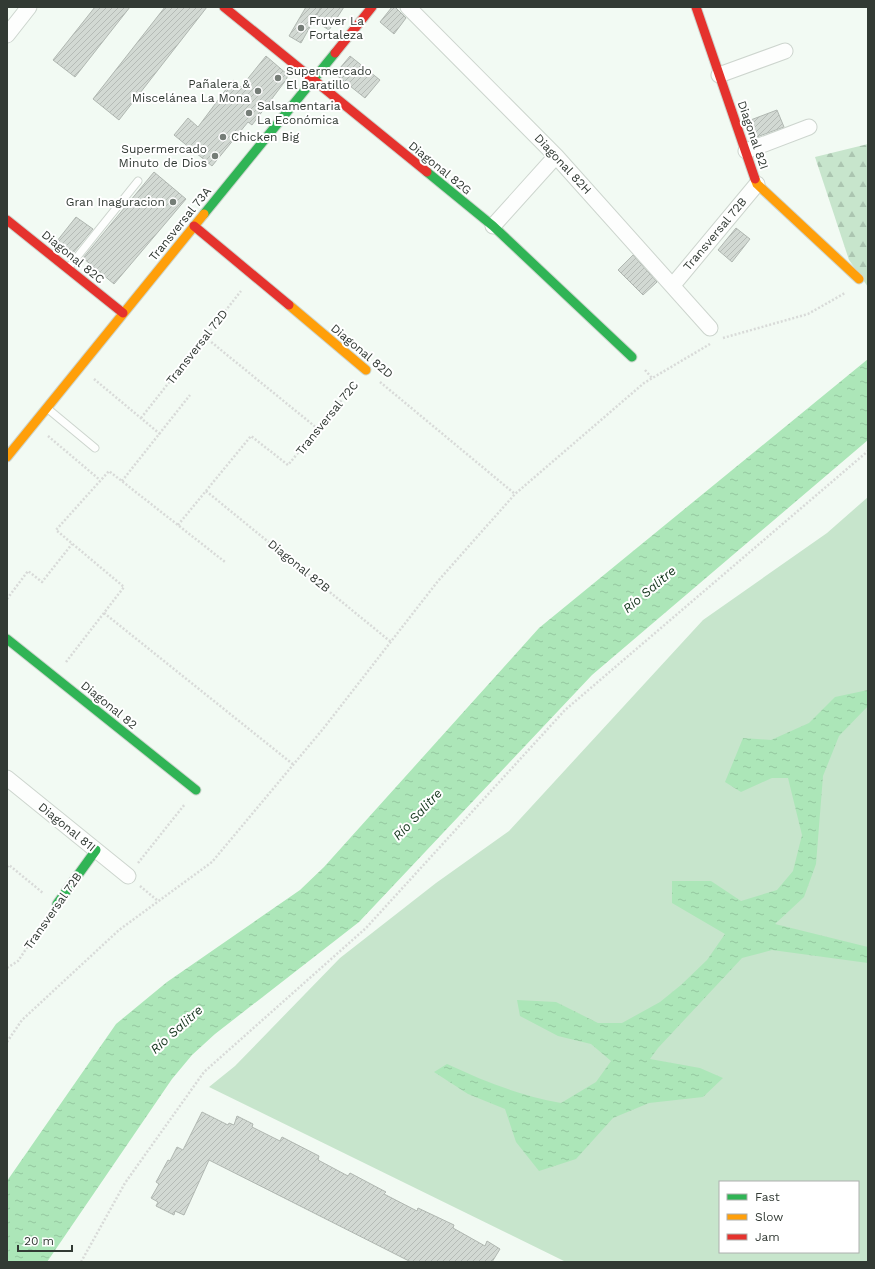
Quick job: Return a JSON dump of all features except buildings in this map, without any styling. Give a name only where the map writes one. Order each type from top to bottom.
[{"type":"street","points":[[7,35],[30,7]]},
{"type":"street","name":"Diagonal 82G","points":[[224,7],[493,226],[632,357]]},
{"type":"street","name":"Transversal 73A","points":[[7,457],[312,79],[372,7]]},
{"type":"street","name":"Diagonal 82H","points":[[408,7],[556,156],[673,285],[714,334]]},
{"type":"street","name":"Diagonal 82I","points":[[696,7],[757,184],[859,279]]},
{"type":"street","points":[[719,75],[785,51]]},
{"type":"street","points":[[746,151],[809,127]]},
{"type":"street","points":[[493,226],[556,156]]},
{"type":"street","name":"Transversal 72B","points":[[673,285],[757,184]]},
{"type":"street","name":"Diagonal 82C","points":[[7,220],[123,313]]},
{"type":"street","name":"Diagonal 82D","points":[[194,226],[366,370]]},
{"type":"street","name":"Diagonal 82","points":[[7,639],[196,790]]},
{"type":"street","name":"Diagonal 81I","points":[[7,778],[128,876]]},
{"type":"street","name":"Transversal 72B","points":[[56,904],[96,850]]},
{"type":"lane","points":[[68,269],[138,181]]},
{"type":"lane","points":[[46,408],[95,448]]},
{"type":"path","name":"Transversal 72D","points":[[141,418],[254,275]]},
{"type":"path","points":[[714,334],[808,314],[849,291]]},
{"type":"path","points":[[205,336],[318,429]]},
{"type":"path","points":[[7,1042],[22,1020],[119,930],[212,862],[294,765],[438,582],[515,494],[644,383],[712,343]]},
{"type":"path","points":[[80,367],[160,434]]},
{"type":"path","name":"Transversal 72C","points":[[206,490],[251,436],[288,465],[366,370]]},
{"type":"path","name":"Diagonal 82D","points":[[366,370],[515,494]]},
{"type":"path","name":"Transversal 72D","points":[[122,481],[190,395]]},
{"type":"path","points":[[33,424],[100,480]]},
{"type":"path","points":[[81,1262],[125,1183],[204,1072],[366,928],[565,710],[868,452]]},
{"type":"path","points":[[55,677],[124,587],[56,530],[109,470],[224,562]]},
{"type":"path","points":[[178,525],[206,490]]},
{"type":"path","name":"Diagonal 82B","points":[[206,490],[391,642]]},
{"type":"path","points":[[7,598],[28,571],[42,582],[72,544]]},
{"type":"path","points":[[104,613],[294,765]]},
{"type":"path","points":[[158,901],[128,876],[196,790]]},
{"type":"path","points":[[8,866],[56,904]]},
{"type":"path","name":"Transversal 72B","points":[[7,968],[18,961],[56,904]]},
{"type":"green space","points":[[868,144],[868,287],[849,260],[815,157]]},
{"type":"green space","points":[[868,497],[868,1262],[566,1262],[209,1087],[235,1066],[340,958],[436,883],[509,831],[703,620],[827,533]]},
{"type":"water","name":"Río Salitre","points":[[868,359],[868,440],[592,675],[359,922],[215,1034],[192,1055],[172,1079],[47,1262],[7,1262],[7,1181],[116,1024],[167,982],[300,890],[324,867],[539,628]]},
{"type":"water","points":[[868,690],[868,706],[839,736],[823,776],[816,864],[804,897],[775,924],[868,947],[868,963],[772,950],[742,958],[658,1048],[650,1059],[700,1068],[723,1078],[703,1097],[649,1103],[613,1118],[576,1159],[539,1171],[516,1142],[505,1109],[468,1094],[434,1072],[447,1064],[502,1087],[545,1100],[561,1103],[596,1082],[611,1061],[591,1044],[558,1036],[520,1016],[517,1000],[556,1002],[598,1023],[622,1023],[660,1002],[681,985],[707,960],[725,934],[672,903],[672,881],[711,881],[741,901],[777,890],[793,871],[802,835],[788,778],[772,778],[741,792],[725,782],[743,738],[771,740],[809,723],[835,697]]},
{"type":"traffic: fast","points":[[204,214],[335,53]]},
{"type":"traffic: fast","points":[[427,172],[493,226],[632,357]]},
{"type":"traffic: fast","points":[[7,639],[196,790]]},
{"type":"traffic: fast","points":[[57,904],[96,850]]},
{"type":"traffic: slow","points":[[755,179],[757,184],[859,279]]},
{"type":"traffic: slow","points":[[7,457],[204,214]]},
{"type":"traffic: slow","points":[[289,305],[366,370]]},
{"type":"traffic: jam","points":[[224,7],[427,172]]},
{"type":"traffic: jam","points":[[335,53],[372,7]]},
{"type":"traffic: jam","points":[[696,7],[755,179]]},
{"type":"traffic: jam","points":[[7,220],[123,313]]},
{"type":"traffic: jam","points":[[194,226],[289,305]]},
{"type":"place","name":"Fruver La Fortaleza","points":[[301,28]]},
{"type":"place","name":"Supermercado El Baratillo","points":[[278,78]]},
{"type":"place","name":"Pañalera & Miscelánea La Mona","points":[[258,91]]},
{"type":"place","name":"Salsamentaria La Económica","points":[[249,113]]},
{"type":"place","name":"Chicken Big","points":[[223,137]]},
{"type":"place","name":"Supermercado Minuto de Dios","points":[[215,156]]},
{"type":"place","name":"Gran Inaguracion","points":[[173,202]]}]
